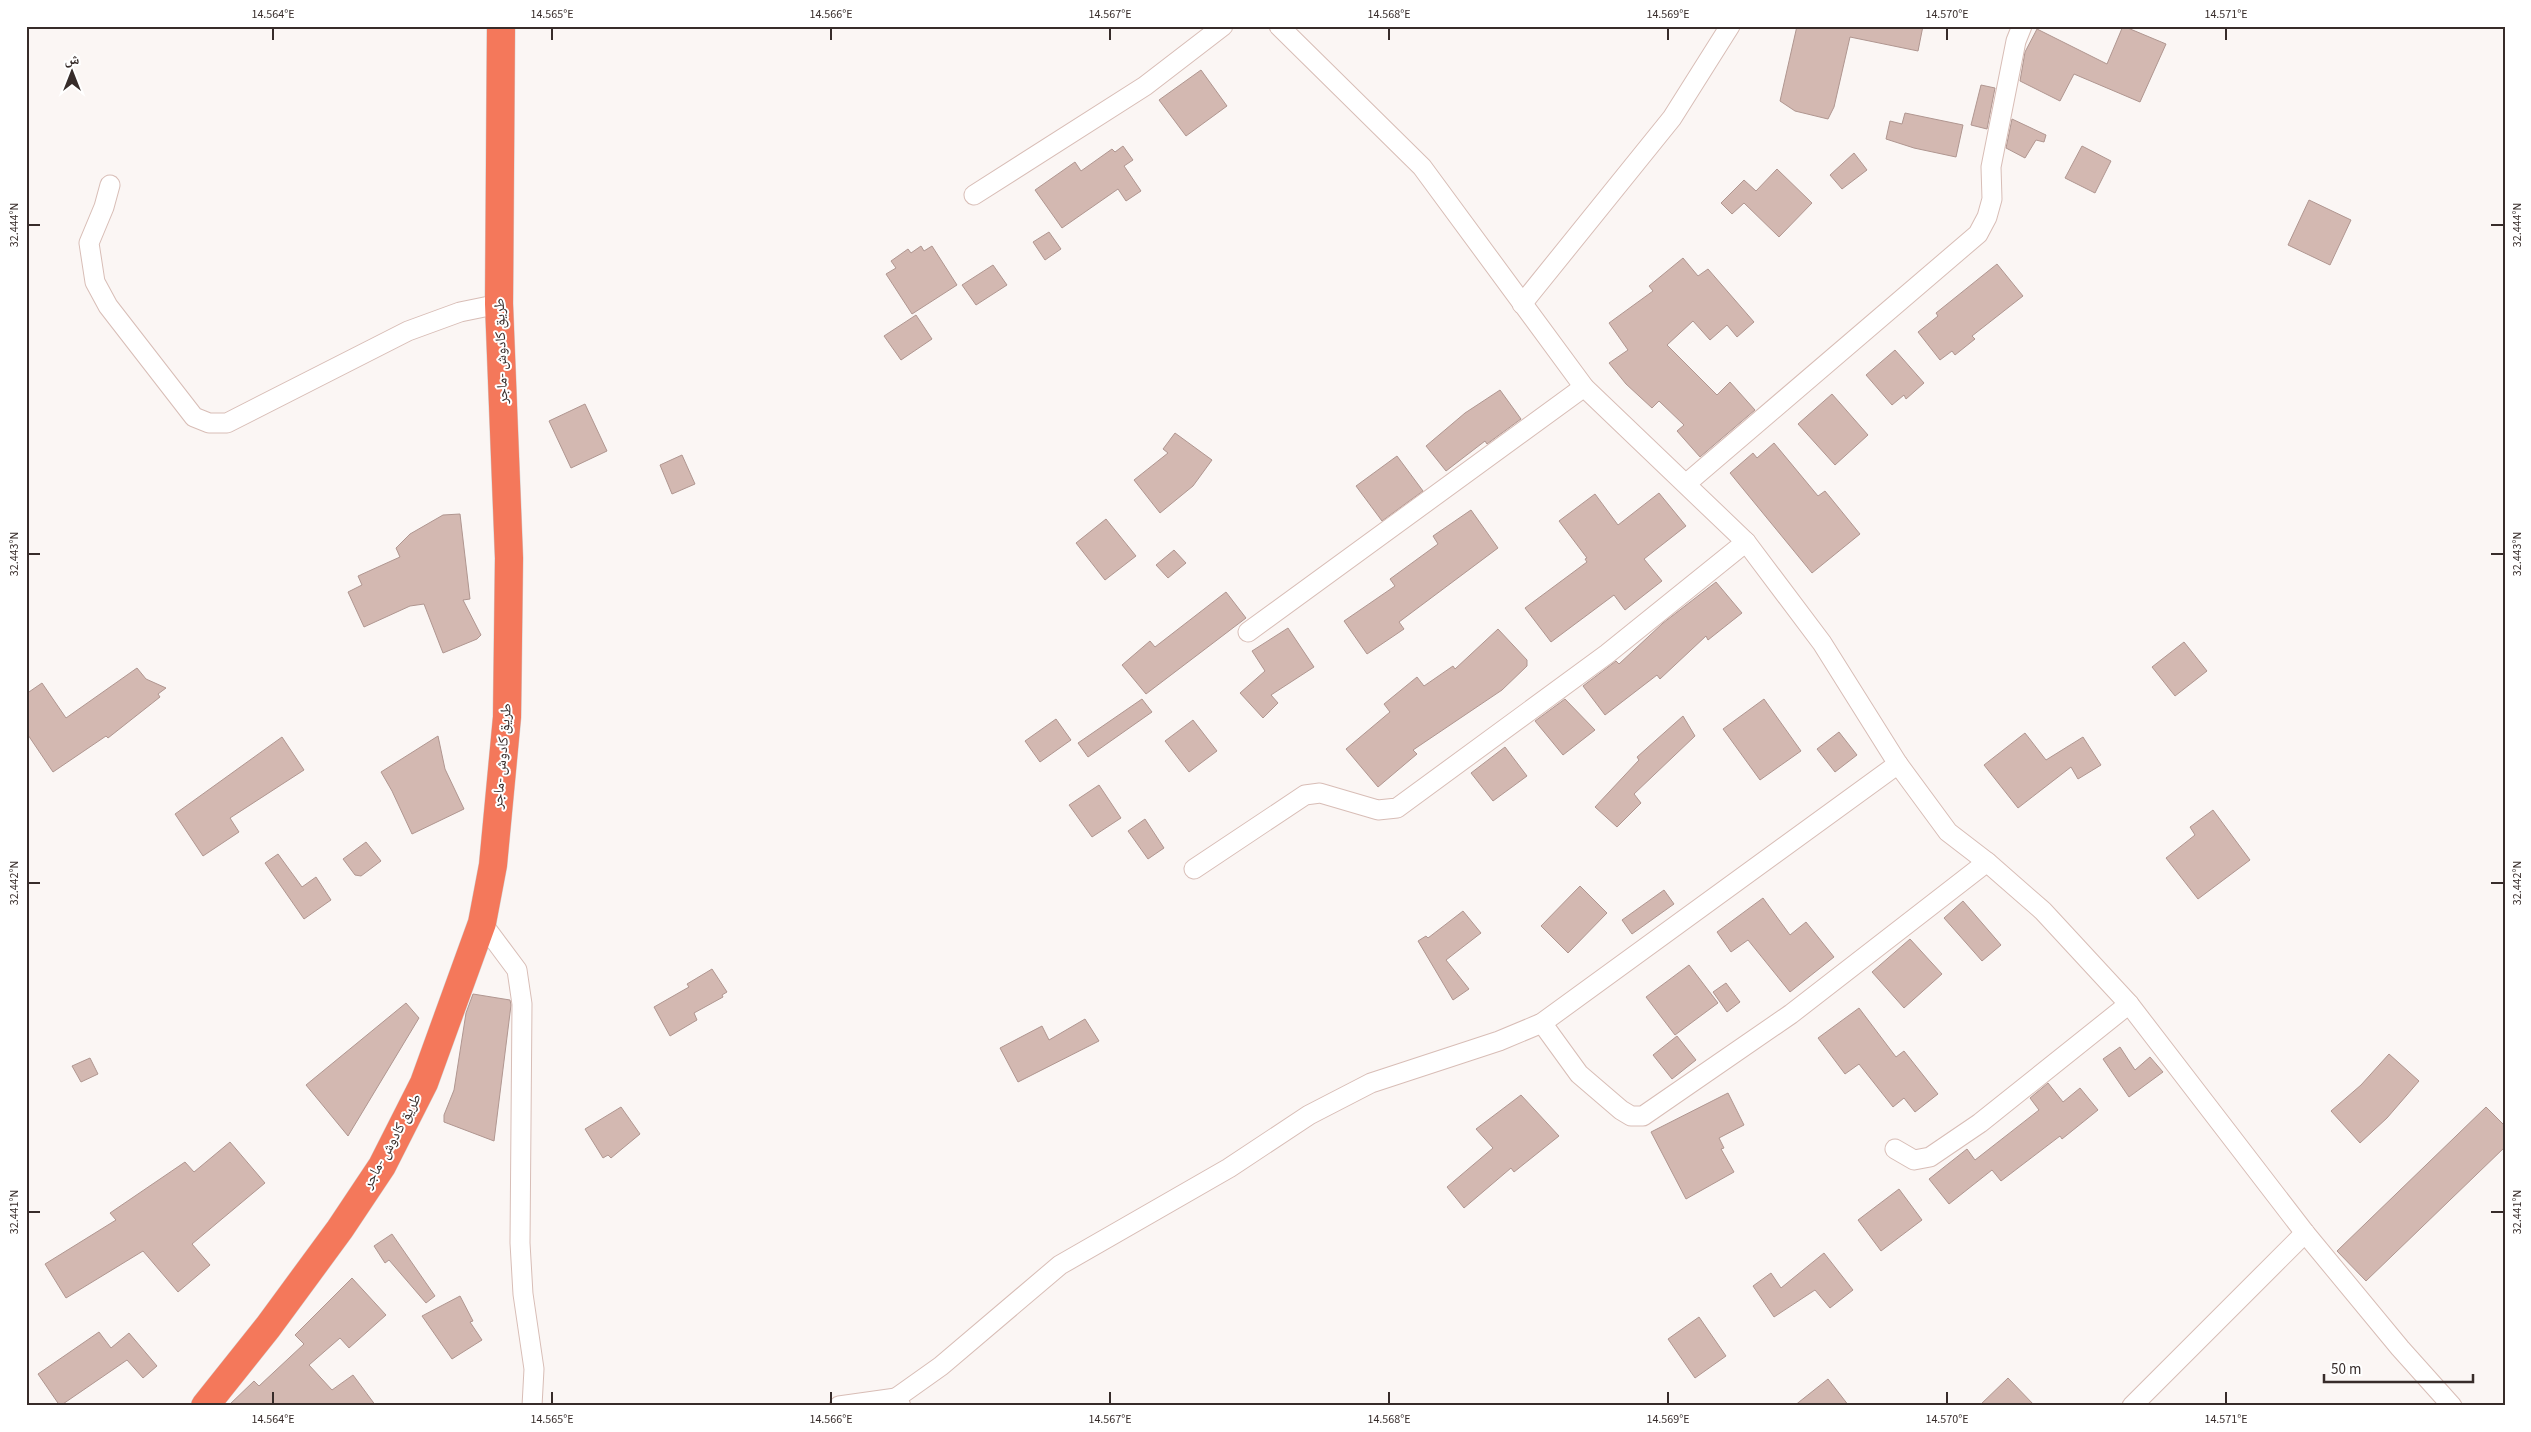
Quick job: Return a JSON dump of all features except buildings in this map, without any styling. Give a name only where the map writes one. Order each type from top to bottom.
[{"type":"highway","name":"طريق كادوش -ماجر","points":[[205,1406],[268,1327],[340,1229],[382,1166],[424,1083],[482,923],[493,865],[507,717],[510,558],[499,304],[500,26]]},
{"type":"street","points":[[974,196],[1145,86],[1222,26]]},
{"type":"street","points":[[1279,26],[1422,167],[1584,387],[1687,483],[1746,542],[1822,643],[1898,764],[1948,832],[1987,862],[2043,910],[2129,1004],[2305,1233],[2400,1348],[2452,1406]]},
{"type":"street","points":[[1522,304],[1672,118],[1730,26]]},
{"type":"street","points":[[1687,483],[1978,234],[1987,217],[1992,199],[1992,167],[2016,41],[2022,26]]},
{"type":"street","points":[[110,185],[90,244],[95,282],[108,306],[194,417],[209,424],[227,424],[408,331],[460,312],[499,304]]},
{"type":"street","points":[[1248,632],[1584,387]]},
{"type":"street","points":[[1194,869],[1305,795],[1320,793],[1378,810],[1397,808],[1608,654],[1746,542]]},
{"type":"street","points":[[839,1406],[899,1402],[1060,1265],[1229,1168],[1309,1114],[1371,1083],[1499,1042],[1542,1023],[1898,764]]},
{"type":"street","points":[[1542,1023],[1579,1074],[1621,1110],[1631,1116],[1643,1116],[1791,1014],[1987,862]]},
{"type":"street","points":[[482,923],[517,970],[522,1004],[520,1243],[523,1294],[534,1369],[532,1406]]},
{"type":"street","points":[[1895,1149],[1914,1160],[1930,1157],[1980,1123],[2129,1004]]},
{"type":"street","points":[[2132,1406],[2305,1233]]}]
